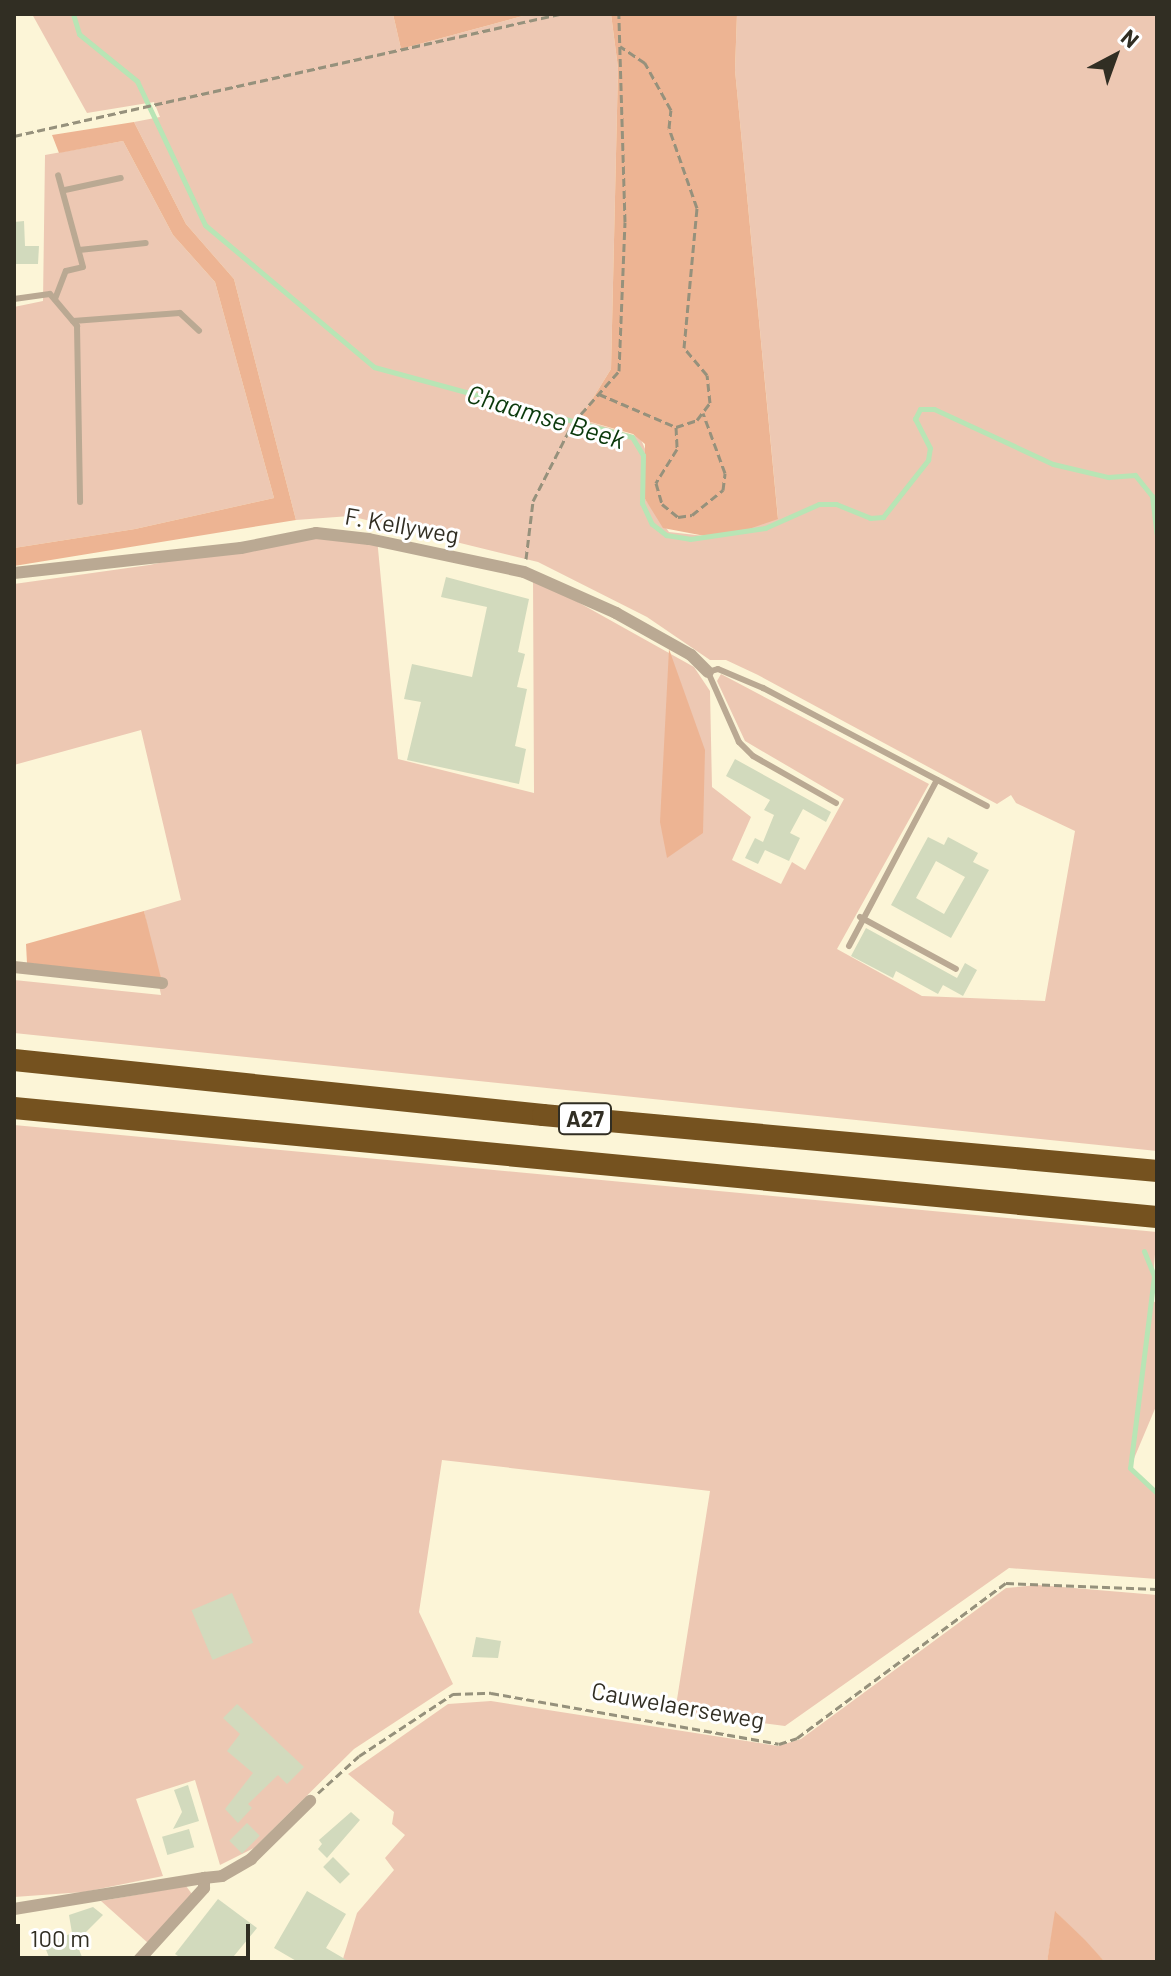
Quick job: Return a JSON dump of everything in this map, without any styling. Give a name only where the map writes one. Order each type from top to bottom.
[{"type":"highway","name":"A27","points":[[14,1060],[543,1115],[1157,1171]]},
{"type":"highway","name":"A27","points":[[14,1108],[1157,1217]]},
{"type":"street","name":"F. Kellyweg","points":[[14,573],[241,548],[316,533],[369,539],[524,572],[616,613],[691,655],[708,672]]},
{"type":"street","points":[[14,967],[162,983]]},
{"type":"street","points":[[14,1909],[222,1876],[251,1859],[310,1801]]},
{"type":"street","points":[[137,1962],[204,1888],[204,1878]]},
{"type":"lane","points":[[55,299],[66,271],[83,267],[65,190],[58,175]]},
{"type":"lane","points":[[65,190],[121,178]]},
{"type":"lane","points":[[79,250],[146,243]]},
{"type":"lane","points":[[14,299],[50,294],[73,321],[80,502]]},
{"type":"lane","points":[[73,321],[180,313],[199,331]]},
{"type":"lane","points":[[836,803],[746,749],[708,672],[718,669],[763,688],[987,806]]},
{"type":"lane","points":[[849,946],[860,917],[937,780]]},
{"type":"lane","points":[[860,917],[956,969]]},
{"type":"path","points":[[14,136],[560,14]]},
{"type":"path","points":[[524,572],[533,501],[573,423],[619,371],[625,222],[619,14]]},
{"type":"path","points":[[599,394],[676,427],[697,420],[710,403],[707,375],[684,348],[697,208],[669,128],[671,110],[645,63],[620,46]]},
{"type":"path","points":[[676,427],[677,449],[656,483],[662,504],[678,517],[692,515],[723,490],[719,448],[703,412]]},
{"type":"path","name":"Cauwelaerseweg","points":[[310,1801],[359,1756],[453,1694],[491,1693],[779,1744],[797,1738],[1006,1583],[1157,1589]]},
{"type":"shaded area","points":[[32,14],[393,14],[401,49],[530,14],[611,14],[618,68],[611,369],[580,419],[640,437],[648,456],[645,499],[669,532],[705,536],[778,518],[735,70],[737,14],[1157,14],[1157,1151],[14,1033],[14,980],[161,995],[144,911],[181,900],[141,730],[14,765],[14,584],[149,565],[322,531],[377,538],[398,759],[534,793],[533,577],[694,667],[710,691],[712,787],[751,817],[732,860],[781,884],[792,862],[805,870],[844,799],[745,741],[717,681],[721,674],[929,784],[837,949],[922,996],[1045,1001],[1075,831],[1016,803],[1011,795],[997,804],[758,675],[726,660],[710,660],[647,617],[538,562],[350,516],[296,520],[234,279],[186,224],[134,122],[160,117],[154,102],[87,113]]},
{"type":"shaded area","points":[[393,14],[530,14],[401,49]]},
{"type":"shaded area","points":[[611,14],[737,14],[735,70],[778,519],[746,530],[705,536],[663,528],[645,499],[645,444],[633,434],[580,419],[611,369],[618,68]]},
{"type":"shaded area","points":[[134,122],[186,224],[234,279],[296,520],[14,566],[14,548],[135,529],[274,498],[215,282],[173,235],[123,141],[59,153],[52,135]]},
{"type":"shaded area","points":[[123,141],[173,235],[215,282],[274,498],[135,529],[14,548],[14,307],[43,301],[45,155]]},
{"type":"shaded area","points":[[669,649],[705,750],[703,833],[667,858],[660,822]]},
{"type":"shaded area","points":[[144,911],[161,978],[27,963],[26,944]]},
{"type":"shaded area","points":[[14,1125],[1157,1232],[1151,1299],[1157,1304],[1157,1404],[1130,1468],[1157,1493],[1157,1579],[1009,1568],[785,1726],[675,1712],[710,1491],[442,1460],[419,1612],[453,1684],[354,1749],[254,1848],[220,1865],[195,1780],[136,1799],[163,1876],[84,1892],[14,1897]]},
{"type":"shaded area","points":[[1038,1585],[1157,1595],[1157,1962],[1105,1962],[1056,1912],[1047,1962],[342,1962],[357,1913],[394,1870],[385,1858],[405,1835],[392,1824],[394,1812],[348,1774],[448,1704],[491,1701],[778,1746],[801,1739],[1006,1588]]},
{"type":"shaded area","points":[[186,1886],[192,1894],[148,1943],[101,1901]]},
{"type":"shaded area","points":[[1055,1911],[1085,1940],[1105,1962],[1047,1962]]},
{"type":"building","points":[[24,221],[25,246],[39,246],[38,264],[14,264],[14,222]]},
{"type":"building","points":[[446,577],[529,599],[518,652],[525,654],[517,687],[527,689],[515,746],[526,749],[519,784],[407,760],[421,702],[404,699],[412,664],[472,677],[487,607],[441,597]]},
{"type":"building","points":[[735,759],[831,812],[826,822],[803,809],[790,833],[800,838],[789,861],[765,850],[758,864],[745,858],[755,838],[763,842],[774,815],[764,810],[770,800],[726,776]]},
{"type":"building","points":[[928,837],[944,845],[948,837],[978,853],[973,862],[989,870],[951,938],[891,905]],"holes":[[[936,861],[965,877],[944,914],[916,898]]]},
{"type":"building","points":[[866,928],[957,978],[965,963],[977,970],[963,996],[943,985],[938,994],[896,971],[893,978],[851,956]]},
{"type":"building","points":[[232,1593],[253,1643],[213,1660],[191,1610]]},
{"type":"building","points":[[476,1637],[501,1641],[498,1658],[472,1657]]},
{"type":"building","points":[[237,1704],[304,1767],[287,1784],[278,1775],[248,1804],[252,1808],[238,1823],[225,1809],[253,1773],[227,1751],[240,1734],[223,1718]]},
{"type":"building","points":[[188,1785],[199,1821],[173,1829],[182,1812],[174,1790]]},
{"type":"building","points":[[351,1812],[360,1820],[327,1858],[318,1849],[322,1844],[319,1840]]},
{"type":"building","points":[[247,1823],[260,1836],[242,1853],[229,1841]]},
{"type":"building","points":[[189,1829],[194,1847],[167,1855],[162,1837]]},
{"type":"building","points":[[333,1857],[350,1874],[340,1884],[323,1867]]},
{"type":"building","points":[[307,1891],[346,1914],[326,1948],[350,1962],[298,1962],[274,1948]]},
{"type":"building","points":[[218,1899],[257,1928],[229,1962],[187,1962],[175,1954]]},
{"type":"building","points":[[93,1907],[103,1915],[76,1942],[84,1962],[51,1962],[44,1945],[72,1933],[69,1915]]},
{"type":"waterway","name":"Chaamse Beek","points":[[73,14],[79,34],[137,81],[205,225],[374,367],[632,437],[643,455],[642,503],[652,524],[666,535],[690,539],[765,528],[819,504],[836,504],[870,518],[883,517],[928,460],[930,448],[915,419],[920,409],[934,409],[1053,464],[1108,477],[1135,475],[1152,496],[1157,534]]},
{"type":"waterway","name":"Chaamse Beek","points":[[1144,1251],[1154,1276],[1130,1468],[1157,1493]]}]
